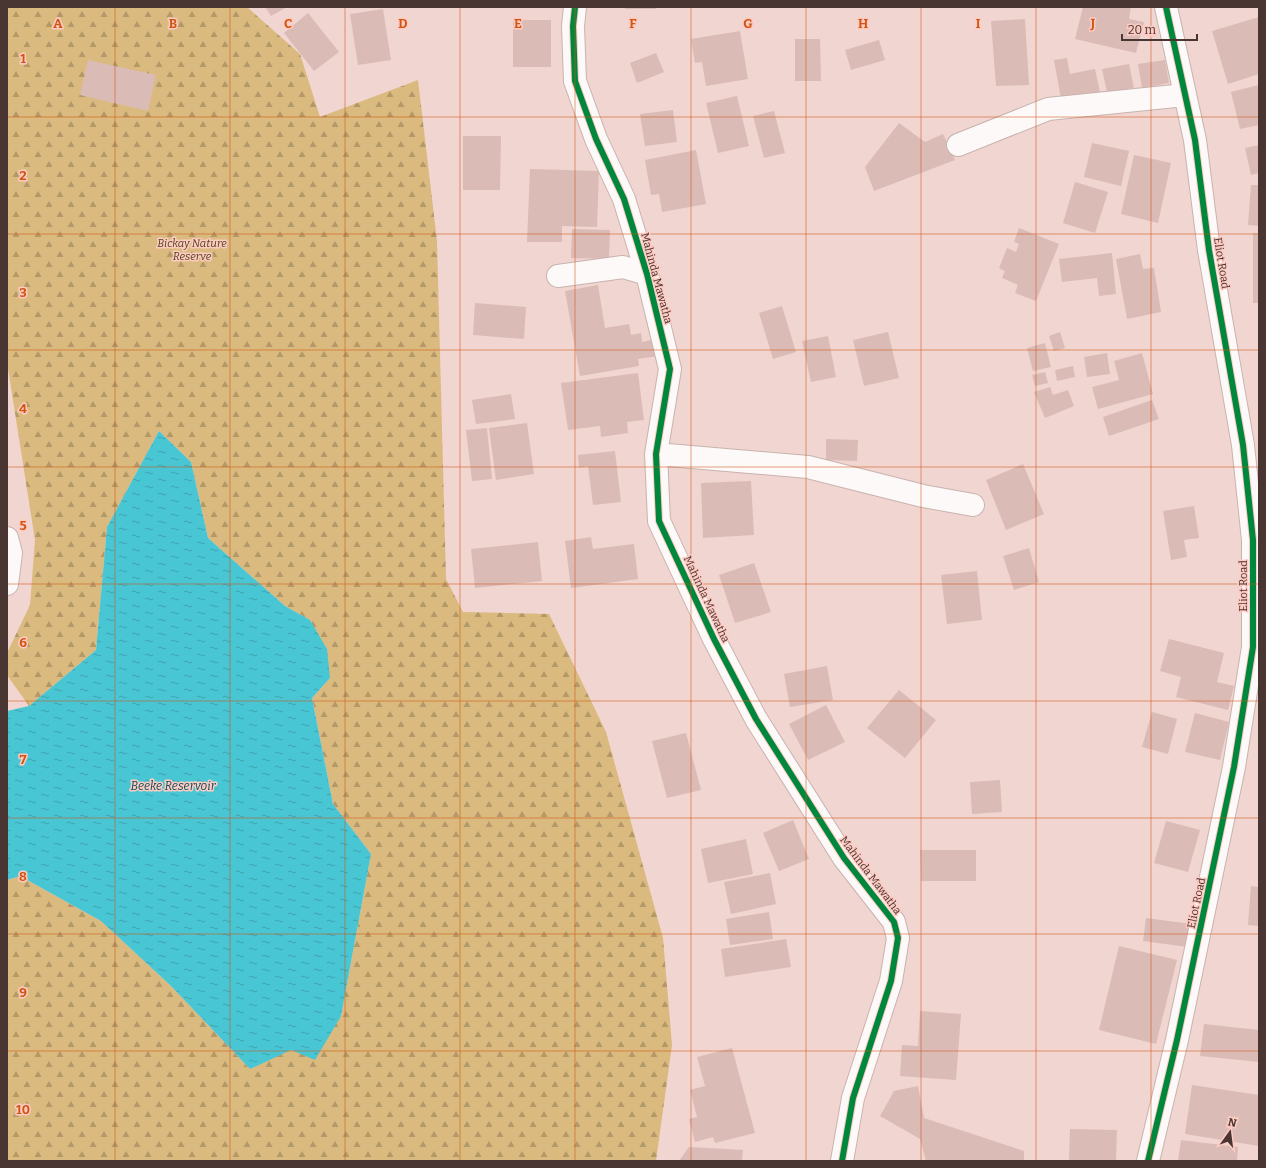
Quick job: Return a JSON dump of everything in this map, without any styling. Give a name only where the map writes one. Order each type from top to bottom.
[{"type":"street","name":"Mahinda Mawatha","points":[[575,7],[575,81],[596,139],[624,199],[647,274],[670,369],[656,454],[659,521],[714,639],[756,719],[844,858],[894,922],[898,938],[890,981],[853,1098],[842,1161]]},
{"type":"street","name":"Eliot Road","points":[[1148,1161],[1177,1040],[1234,767],[1256,648],[1253,540],[1243,446],[1209,250],[1195,140],[1166,7]]},
{"type":"street","points":[[958,145],[1048,109],[1185,95]]},
{"type":"street","points":[[558,276],[623,267],[647,274]]},
{"type":"street","points":[[656,454],[808,467],[923,496],[974,505]]},
{"type":"street","points":[[7,538],[11,553],[7,584]]},
{"type":"green space","name":"Bickay Nature Reserve","points":[[7,7],[247,7],[300,54],[320,117],[418,80],[437,241],[446,579],[463,612],[549,614],[606,732],[663,938],[672,1045],[656,1161],[7,1161],[7,880],[20,876],[101,921],[171,986],[250,1069],[291,1049],[341,1016],[371,854],[333,804],[312,698],[330,678],[310,620],[285,606],[208,538],[191,462],[159,431],[107,527],[96,650],[29,706],[7,675],[7,653],[30,605],[35,540],[7,362]]},
{"type":"water","name":"Beeke Reservoir","points":[[159,431],[191,462],[208,538],[285,606],[310,620],[327,649],[330,678],[312,698],[333,804],[371,854],[341,1016],[315,1060],[291,1050],[250,1069],[171,986],[101,921],[20,876],[7,880],[7,711],[29,706],[96,650],[107,527]]},
{"type":"building","points":[[265,7],[287,7],[271,16]]},
{"type":"building","points":[[625,7],[656,7],[656,9],[625,9]]},
{"type":"building","points":[[1083,7],[1131,7],[1129,19],[1144,22],[1136,53],[1075,39]]},
{"type":"building","points":[[383,9],[391,60],[358,65],[350,14]]},
{"type":"building","points":[[308,13],[339,52],[314,71],[284,33]]},
{"type":"building","points":[[1259,17],[1259,74],[1228,84],[1212,31]]},
{"type":"building","points":[[1025,19],[1029,85],[996,86],[991,21]]},
{"type":"building","points":[[513,20],[551,20],[551,67],[513,67]]},
{"type":"building","points":[[740,31],[748,79],[706,86],[702,62],[695,63],[691,39]]},
{"type":"building","points":[[795,39],[820,39],[821,81],[795,81]]},
{"type":"building","points":[[879,40],[885,60],[851,70],[845,50]]},
{"type":"building","points":[[656,53],[664,72],[637,83],[630,63]]},
{"type":"building","points":[[1067,58],[1070,74],[1095,69],[1100,92],[1061,99],[1054,60]]},
{"type":"building","points":[[88,60],[156,75],[148,111],[80,95]]},
{"type":"building","points":[[1165,60],[1169,83],[1142,88],[1138,64]]},
{"type":"building","points":[[1129,64],[1134,88],[1107,92],[1102,69]]},
{"type":"building","points":[[1259,85],[1259,125],[1240,129],[1231,92]]},
{"type":"building","points":[[737,96],[749,146],[718,153],[706,103]]},
{"type":"building","points":[[673,110],[677,142],[645,146],[640,114]]},
{"type":"building","points":[[774,111],[785,153],[764,158],[753,116]]},
{"type":"building","points":[[899,123],[925,142],[943,134],[955,160],[874,191],[865,167]]},
{"type":"building","points":[[463,136],[501,136],[500,190],[463,190]]},
{"type":"building","points":[[1092,143],[1129,151],[1121,186],[1084,177]]},
{"type":"building","points":[[1259,145],[1259,173],[1251,175],[1245,148]]},
{"type":"building","points":[[696,150],[706,204],[662,212],[659,194],[651,195],[645,160]]},
{"type":"building","points":[[1134,155],[1171,163],[1158,223],[1121,214]]},
{"type":"building","points":[[530,169],[599,171],[597,227],[562,226],[562,242],[527,242]]},
{"type":"building","points":[[1075,182],[1108,192],[1095,233],[1063,223]]},
{"type":"building","points":[[1251,185],[1259,185],[1259,226],[1248,225]]},
{"type":"building","points":[[1019,228],[1059,244],[1036,301],[1015,293],[1018,285],[1002,278],[1005,271],[999,268],[1007,248],[1016,252],[1019,244],[1014,242]]},
{"type":"building","points":[[572,229],[610,230],[609,259],[571,258]]},
{"type":"building","points":[[1253,233],[1259,233],[1259,303],[1253,303]]},
{"type":"building","points":[[1112,253],[1116,294],[1099,296],[1097,278],[1062,282],[1059,259]]},
{"type":"building","points":[[1140,254],[1143,269],[1154,268],[1161,312],[1127,319],[1116,259]]},
{"type":"building","points":[[598,285],[605,328],[629,324],[631,335],[641,333],[642,342],[656,339],[659,356],[638,359],[639,366],[580,376],[565,291]]},
{"type":"building","points":[[475,303],[526,307],[524,339],[473,335]]},
{"type":"building","points":[[782,306],[796,352],[773,359],[759,313]]},
{"type":"building","points":[[888,332],[899,378],[864,386],[853,340]]},
{"type":"building","points":[[1060,332],[1065,348],[1054,351],[1049,336]]},
{"type":"building","points":[[828,336],[836,377],[811,382],[802,341]]},
{"type":"building","points":[[1045,343],[1051,367],[1033,371],[1027,348]]},
{"type":"building","points":[[1107,353],[1110,374],[1087,377],[1084,357]]},
{"type":"building","points":[[1142,353],[1153,394],[1098,409],[1092,387],[1119,380],[1114,361]]},
{"type":"building","points":[[1073,366],[1075,377],[1057,381],[1055,370]]},
{"type":"building","points":[[1045,372],[1048,383],[1035,386],[1032,375]]},
{"type":"building","points":[[638,373],[644,420],[627,422],[628,433],[601,437],[600,426],[568,430],[561,383]]},
{"type":"building","points":[[1050,387],[1053,395],[1068,390],[1074,406],[1045,418],[1034,392]]},
{"type":"building","points":[[511,394],[515,419],[476,424],[472,400]]},
{"type":"building","points":[[1152,400],[1159,419],[1109,436],[1103,417]]},
{"type":"building","points":[[527,423],[534,474],[496,480],[489,428]]},
{"type":"building","points":[[487,428],[492,479],[472,481],[466,430]]},
{"type":"building","points":[[826,439],[858,440],[857,461],[826,460]]},
{"type":"building","points":[[615,451],[621,502],[593,505],[588,466],[579,468],[578,455]]},
{"type":"building","points":[[1023,464],[1044,514],[1006,530],[986,480]]},
{"type":"building","points":[[751,481],[754,535],[703,538],[701,483]]},
{"type":"building","points":[[1194,506],[1199,538],[1184,540],[1187,557],[1171,560],[1163,511]]},
{"type":"building","points":[[591,537],[593,549],[634,544],[638,579],[571,588],[565,541]]},
{"type":"building","points":[[538,542],[542,581],[475,588],[471,549]]},
{"type":"building","points":[[1029,548],[1039,582],[1014,590],[1003,556]]},
{"type":"building","points":[[754,563],[771,612],[735,623],[719,575]]},
{"type":"building","points":[[977,571],[982,620],[947,624],[941,575]]},
{"type":"building","points":[[1169,639],[1224,653],[1217,682],[1234,686],[1228,710],[1176,697],[1181,677],[1160,671]]},
{"type":"building","points":[[827,666],[833,700],[790,707],[784,674]]},
{"type":"building","points":[[899,690],[936,720],[905,758],[867,728]]},
{"type":"building","points":[[826,705],[845,742],[808,760],[789,724]]},
{"type":"building","points":[[1152,712],[1177,719],[1168,754],[1142,747]]},
{"type":"building","points":[[1195,713],[1229,722],[1220,760],[1185,752]]},
{"type":"building","points":[[686,733],[701,790],[667,798],[652,741]]},
{"type":"building","points":[[1000,780],[1002,812],[972,814],[970,782]]},
{"type":"building","points":[[793,820],[809,859],[779,871],[763,833]]},
{"type":"building","points":[[1166,821],[1200,830],[1188,872],[1154,863]]},
{"type":"building","points":[[746,839],[753,874],[708,883],[701,849]]},
{"type":"building","points":[[920,850],[976,850],[976,881],[921,881]]},
{"type":"building","points":[[770,873],[776,904],[731,914],[724,882]]},
{"type":"building","points":[[1251,886],[1259,887],[1259,926],[1248,925]]},
{"type":"building","points":[[769,912],[773,939],[730,945],[726,919]]},
{"type":"building","points":[[1146,918],[1191,924],[1188,947],[1143,941]]},
{"type":"building","points":[[786,939],[791,967],[725,977],[721,949]]},
{"type":"building","points":[[1119,946],[1177,960],[1156,1044],[1099,1030]]},
{"type":"building","points":[[920,1011],[961,1014],[956,1080],[900,1076],[902,1045],[918,1046]]},
{"type":"building","points":[[1204,1024],[1259,1030],[1259,1062],[1200,1056]]},
{"type":"building","points":[[732,1048],[755,1133],[715,1143],[713,1137],[695,1142],[689,1119],[697,1117],[690,1090],[705,1086],[697,1057]]},
{"type":"building","points":[[1192,1085],[1259,1095],[1259,1146],[1185,1134]]},
{"type":"building","points":[[918,1086],[924,1118],[1024,1151],[1024,1161],[926,1161],[920,1139],[880,1116],[894,1091]]},
{"type":"building","points":[[1070,1129],[1117,1130],[1116,1161],[1069,1161]]},
{"type":"building","points":[[1181,1140],[1238,1147],[1237,1161],[1178,1161]]},
{"type":"building","points":[[689,1147],[743,1150],[742,1161],[679,1161]]},
{"type":"cycle path","points":[[575,7],[573,26],[575,81],[596,139],[624,199],[647,274],[670,369],[656,454],[659,521],[714,639],[756,719],[844,858],[894,922],[898,938],[891,981],[853,1098],[842,1161]]},
{"type":"cycle path","points":[[1148,1161],[1177,1040],[1234,767],[1253,647],[1253,540],[1243,445],[1209,250],[1195,140],[1166,7]]}]
